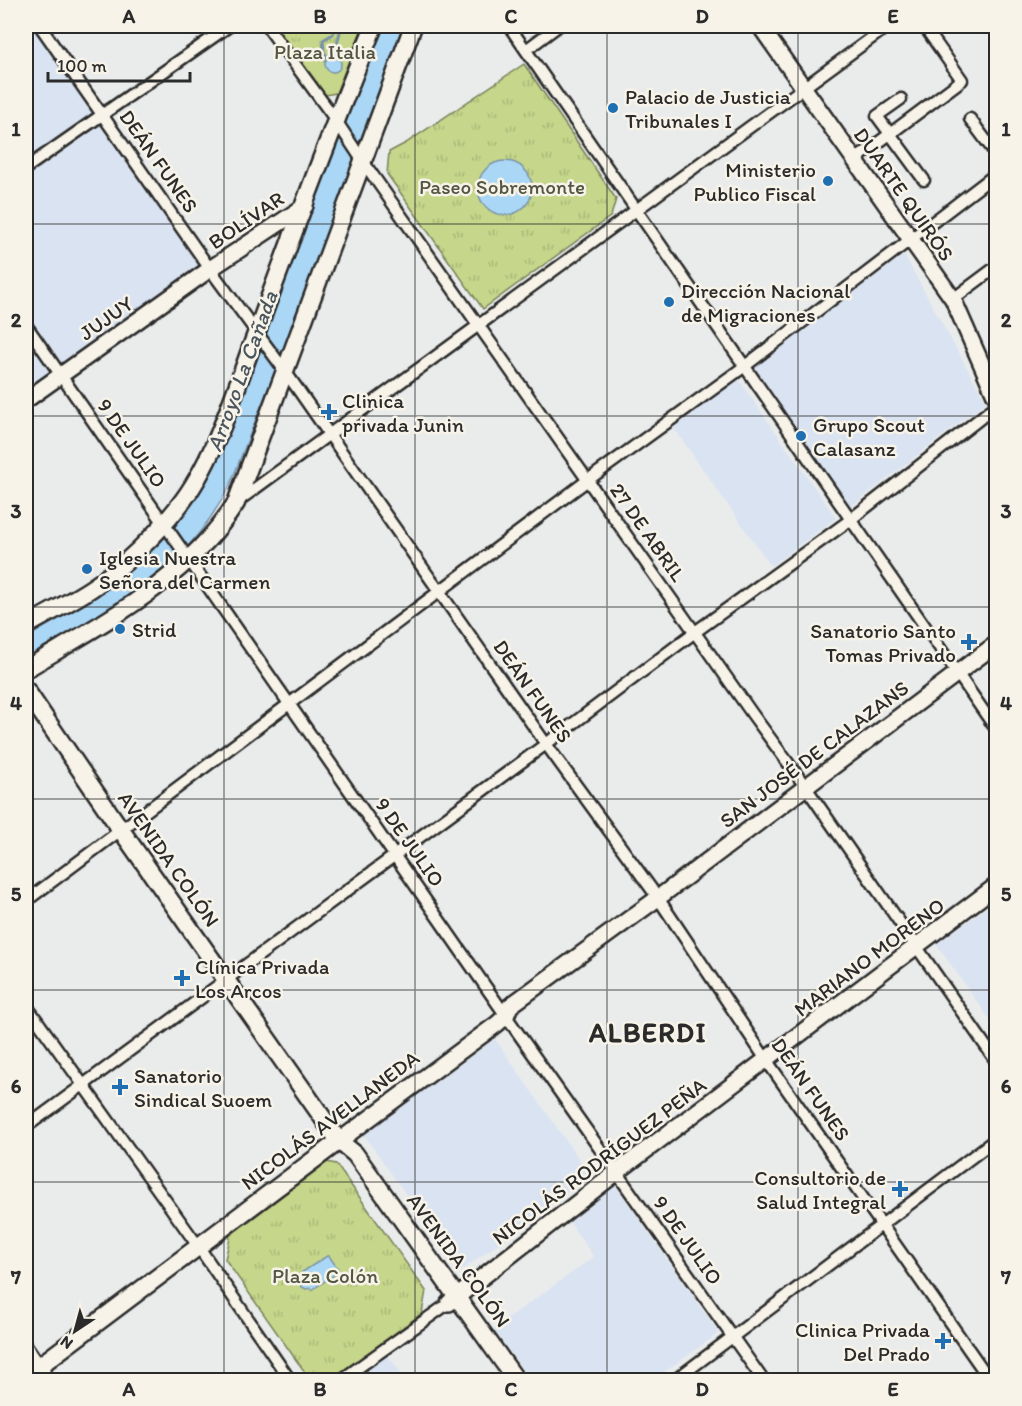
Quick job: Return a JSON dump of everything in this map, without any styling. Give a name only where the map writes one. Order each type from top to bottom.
[{"type":"main road","points":[[26,626],[95,586],[164,524],[199,478],[305,206],[335,119],[374,26]]},
{"type":"main road","points":[[26,669],[118,614],[189,560],[228,516],[236,503],[413,26]]},
{"type":"main road","name":"AVENIDA COLÓN","points":[[26,690],[339,1141],[346,1160],[516,1380]]},
{"type":"main road","name":"NICOLÁS AVELLANEDA","points":[[26,1376],[339,1141]]},
{"type":"main road","name":"AVENIDA COLÓN","points":[[453,1300],[502,1380]]},
{"type":"street","name":"DEÁN FUNES","points":[[40,26],[210,269],[285,370],[546,744],[658,898],[767,1061],[990,1380]]},
{"type":"street","points":[[26,168],[229,26]]},
{"type":"street","name":"27 DE ABRIL","points":[[267,26],[805,786],[996,1061]]},
{"type":"street","points":[[509,26],[996,729]]},
{"type":"street","points":[[526,50],[558,26]]},
{"type":"street","name":"DUARTE QUIRÓS","points":[[760,26],[953,299],[996,397]]},
{"type":"street","points":[[236,503],[888,26]]},
{"type":"street","points":[[855,160],[962,80],[924,26]]},
{"type":"street","points":[[901,99],[878,116],[924,180]]},
{"type":"street","points":[[970,119],[996,154]]},
{"type":"street","points":[[26,901],[588,480],[745,366],[996,174]]},
{"type":"street","name":"BOLÍVAR","points":[[210,269],[305,206]]},
{"type":"street","points":[[953,299],[996,267]]},
{"type":"street","name":"JUJUY","points":[[26,400],[210,269]]},
{"type":"street","name":"9 DE JULIO","points":[[26,325],[762,1380]]},
{"type":"street","points":[[26,1127],[850,520],[996,406]]},
{"type":"street","name":"SAN JOSÉ DE CALAZANS","points":[[658,898],[996,644]]},
{"type":"street","name":"MARIANO MORENO","points":[[767,1061],[996,886]]},
{"type":"street","name":"NICOLÁS AVELLANEDA","points":[[339,1141],[497,1024],[506,1016],[510,1005],[658,898]]},
{"type":"street","points":[[26,1005],[198,1246],[290,1380]]},
{"type":"street","name":"NICOLÁS RODRÍGUEZ PEÑA","points":[[341,1380],[453,1300],[617,1172],[767,1061]]},
{"type":"street","points":[[675,1380],[996,1139]]},
{"type":"street","points":[[26,1345],[50,1380]]},
{"type":"shaded area","points":[[26,26],[40,26],[210,269],[26,400]]},
{"type":"shaded area","points":[[904,255],[986,402],[849,508],[753,367]]},
{"type":"shaded area","points":[[736,376],[836,518],[771,566],[671,424]]},
{"type":"shaded area","points":[[996,901],[996,1028],[936,944]]},
{"type":"shaded area","points":[[495,1039],[590,1175],[460,1272],[363,1133]]},
{"type":"shaded area","name":"Consultorio de Salud Integral","points":[[900,1179],[910,1194],[901,1200],[890,1185]]},
{"type":"shaded area","points":[[615,1185],[719,1333],[653,1380],[530,1380],[493,1329],[594,1257],[568,1220]]},
{"type":"shaded area","points":[[387,1354],[406,1380],[350,1380],[374,1364]]},
{"type":"green space","name":"Plaza Italia","points":[[274,26],[363,26],[336,93],[325,95]]},
{"type":"green space","name":"Paseo Sobremonte","points":[[524,64],[616,199],[611,216],[483,309],[387,174],[389,152]]},
{"type":"green space","name":"Plaza Colón","points":[[327,1162],[336,1164],[426,1291],[422,1313],[333,1380],[306,1374],[225,1259],[230,1238],[228,1234]]},
{"type":"water","points":[[382,26],[404,26],[280,358],[225,495],[198,534],[175,560],[92,623],[26,660],[26,638],[79,607],[158,545],[173,529],[208,479]]},
{"type":"water","points":[[333,56],[341,64],[333,72],[325,64]]},
{"type":"water","points":[[500,161],[510,161],[520,165],[528,173],[532,188],[528,203],[520,211],[510,215],[500,215],[490,211],[482,203],[478,193],[478,183],[482,173],[490,165]]},
{"type":"water","points":[[327,1256],[338,1272],[312,1290],[302,1287],[301,1273]]},
{"type":"waterway","points":[[328,58],[324,52],[323,40],[333,34],[334,26]]},
{"type":"waterway","points":[[334,56],[341,28]]},
{"type":"place","name":"Palacio de Justicia Tribunales I","points":[[613,108]]},
{"type":"place","name":"Ministerio Publico Fiscal","points":[[828,181]]},
{"type":"place","name":"Dirección Nacional de Migraciones","points":[[669,302]]},
{"type":"place","name":"Clinica privada Junin","points":[[329,412]]},
{"type":"place","name":"Grupo Scout Calasanz","points":[[801,436]]},
{"type":"place","name":"Iglesia Nuestra Señora del Carmen","points":[[87,569]]},
{"type":"place","name":"Strid","points":[[120,629]]},
{"type":"place","name":"Sanatorio Santo Tomas Privado","points":[[969,642]]},
{"type":"place","name":"Clínica Privada Los Arcos","points":[[182,978]]},
{"type":"place","name":"Sanatorio Sindical Suoem","points":[[120,1087]]},
{"type":"place","name":"Consultorio de Salud Integral","points":[[900,1189]]},
{"type":"place","name":"Clinica Privada Del Prado","points":[[943,1341]]},
{"type":"district","name":"ALBERDI","points":[[648,1032]]},
{"type":"water label","name":"Arroyo La Cañada","points":[[242,371]]}]
